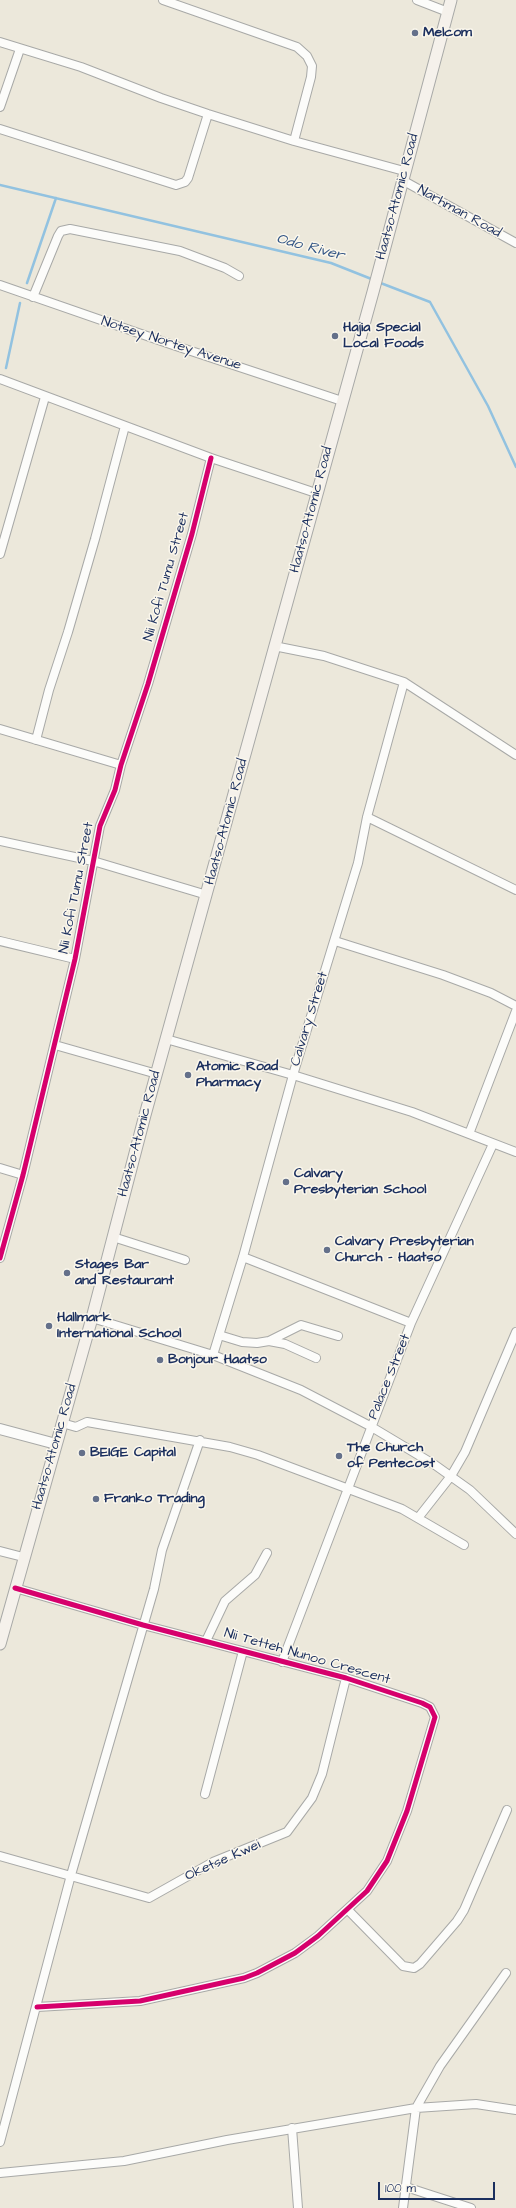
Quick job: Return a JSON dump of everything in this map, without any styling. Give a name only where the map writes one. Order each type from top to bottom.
[{"type":"main road","name":"Haatso-Atomic Road","points":[[0,1644],[23,1557],[92,1318],[166,1040],[208,895],[274,646],[373,292],[451,0]]},
{"type":"street","points":[[163,0],[297,47],[307,56],[312,66],[311,77],[294,141]]},
{"type":"street","points":[[417,0],[448,12]]},
{"type":"street","name":"Narhman Road","points":[[0,42],[80,67],[208,114],[403,176],[516,243]]},
{"type":"street","points":[[0,107],[20,49]]},
{"type":"street","points":[[0,129],[176,185],[185,182],[188,178],[208,114]]},
{"type":"street","points":[[33,297],[58,236],[62,231],[70,229],[180,251],[213,263],[239,276]]},
{"type":"street","name":"Notsey Nortey Avenue","points":[[0,285],[342,401]]},
{"type":"street","points":[[0,379],[211,458],[316,493]]},
{"type":"street","points":[[0,554],[45,397]]},
{"type":"street","points":[[36,740],[49,690],[68,632],[95,539],[125,426]]},
{"type":"street","name":"Nii Kofi Tumu Street","points":[[0,1258],[23,1175],[75,959],[100,826],[115,790],[121,765],[148,684],[190,542],[211,458]]},
{"type":"street","points":[[274,646],[324,656],[404,682],[516,755]]},
{"type":"street","name":"Calvary Street","points":[[213,1355],[243,1257],[293,1075],[358,863],[367,817],[404,682]]},
{"type":"street","points":[[0,729],[121,765]]},
{"type":"street","points":[[367,817],[516,890]]},
{"type":"street","points":[[0,841],[93,861],[208,895]]},
{"type":"street","points":[[0,941],[75,959]]},
{"type":"street","points":[[335,941],[443,974],[491,993],[516,1006]]},
{"type":"street","points":[[469,1134],[516,1011]]},
{"type":"street","points":[[166,1040],[293,1075],[412,1112],[516,1152]]},
{"type":"street","points":[[55,1045],[157,1074]]},
{"type":"street","name":"Palace Street","points":[[282,1662],[346,1489],[411,1323],[451,1231],[493,1144]]},
{"type":"street","points":[[0,1168],[23,1175]]},
{"type":"street","points":[[113,1237],[186,1260]]},
{"type":"street","points":[[243,1257],[411,1323]]},
{"type":"street","points":[[92,1318],[213,1355],[300,1390],[370,1426],[451,1476],[470,1490],[516,1534]]},
{"type":"street","points":[[219,1336],[257,1344],[269,1341],[301,1325],[338,1336]]},
{"type":"street","points":[[418,1518],[451,1476],[474,1432],[516,1332]]},
{"type":"street","points":[[269,1341],[285,1344],[316,1358]]},
{"type":"street","points":[[62,1423],[76,1427],[86,1422],[200,1440],[258,1455],[402,1509],[464,1544]]},
{"type":"street","points":[[0,1429],[56,1444]]},
{"type":"street","points":[[0,2142],[71,1876],[154,1589],[162,1550],[200,1440]]},
{"type":"street","points":[[0,1551],[23,1557]]},
{"type":"street","points":[[206,1641],[225,1601],[255,1575],[266,1552]]},
{"type":"street","name":"Nii Tetteh Nunoo Crescent","points":[[15,1588],[143,1625],[346,1678],[422,1703],[430,1707],[435,1717],[394,1847],[377,1878],[348,1910],[295,1952],[257,1973],[244,1978],[140,2001],[37,2007]]},
{"type":"street","points":[[205,1794],[243,1651]]},
{"type":"street","name":"Oketse Kwei","points":[[0,1856],[149,1898],[213,1862],[287,1832],[312,1798],[322,1774],[346,1678]]},
{"type":"street","points":[[348,1910],[403,1966],[414,1968],[420,1964],[461,1916],[507,1810]]},
{"type":"street","points":[[403,2208],[416,2108],[440,2066],[506,1973]]},
{"type":"street","points":[[0,2173],[124,2161],[292,2128],[416,2108],[476,2104],[516,2110]]},
{"type":"street","points":[[292,2128],[298,2208]]},
{"type":"street","points":[[406,2187],[472,2208]]},
{"type":"waterway","name":"Odo River","points":[[0,185],[331,263],[374,280]]},
{"type":"waterway","points":[[27,283],[56,198]]},
{"type":"waterway","name":"Odo River","points":[[378,282],[430,302],[488,406],[516,467]]},
{"type":"waterway","points":[[6,368],[20,303]]},
{"type":"cycle path","points":[[0,1258],[23,1175],[75,959],[100,826],[115,790],[121,765],[148,684],[192,534],[211,458]]},
{"type":"cycle path","points":[[15,1588],[143,1625],[346,1678],[422,1703],[430,1707],[435,1717],[407,1811],[387,1861],[367,1891],[318,1936],[295,1953],[257,1973],[244,1978],[140,2001],[37,2007]]},
{"type":"place","name":"Melcom","points":[[415,33]]},
{"type":"place","name":"Hajia Special Local Foods","points":[[335,336]]},
{"type":"place","name":"Atomic Road Pharmacy","points":[[188,1075]]},
{"type":"place","name":"Calvary Presbyterian School","points":[[286,1182]]},
{"type":"place","name":"Calvary Presbyterian Church - Haatso","points":[[327,1250]]},
{"type":"place","name":"Stages Bar and Restaurant","points":[[67,1273]]},
{"type":"place","name":"Hallmark International School","points":[[49,1326]]},
{"type":"place","name":"Bonjour Haatso","points":[[160,1360]]},
{"type":"place","name":"BEIGE Capital","points":[[82,1453]]},
{"type":"place","name":"The Church of Pentecost","points":[[339,1456]]},
{"type":"place","name":"Franko Trading","points":[[96,1499]]}]
